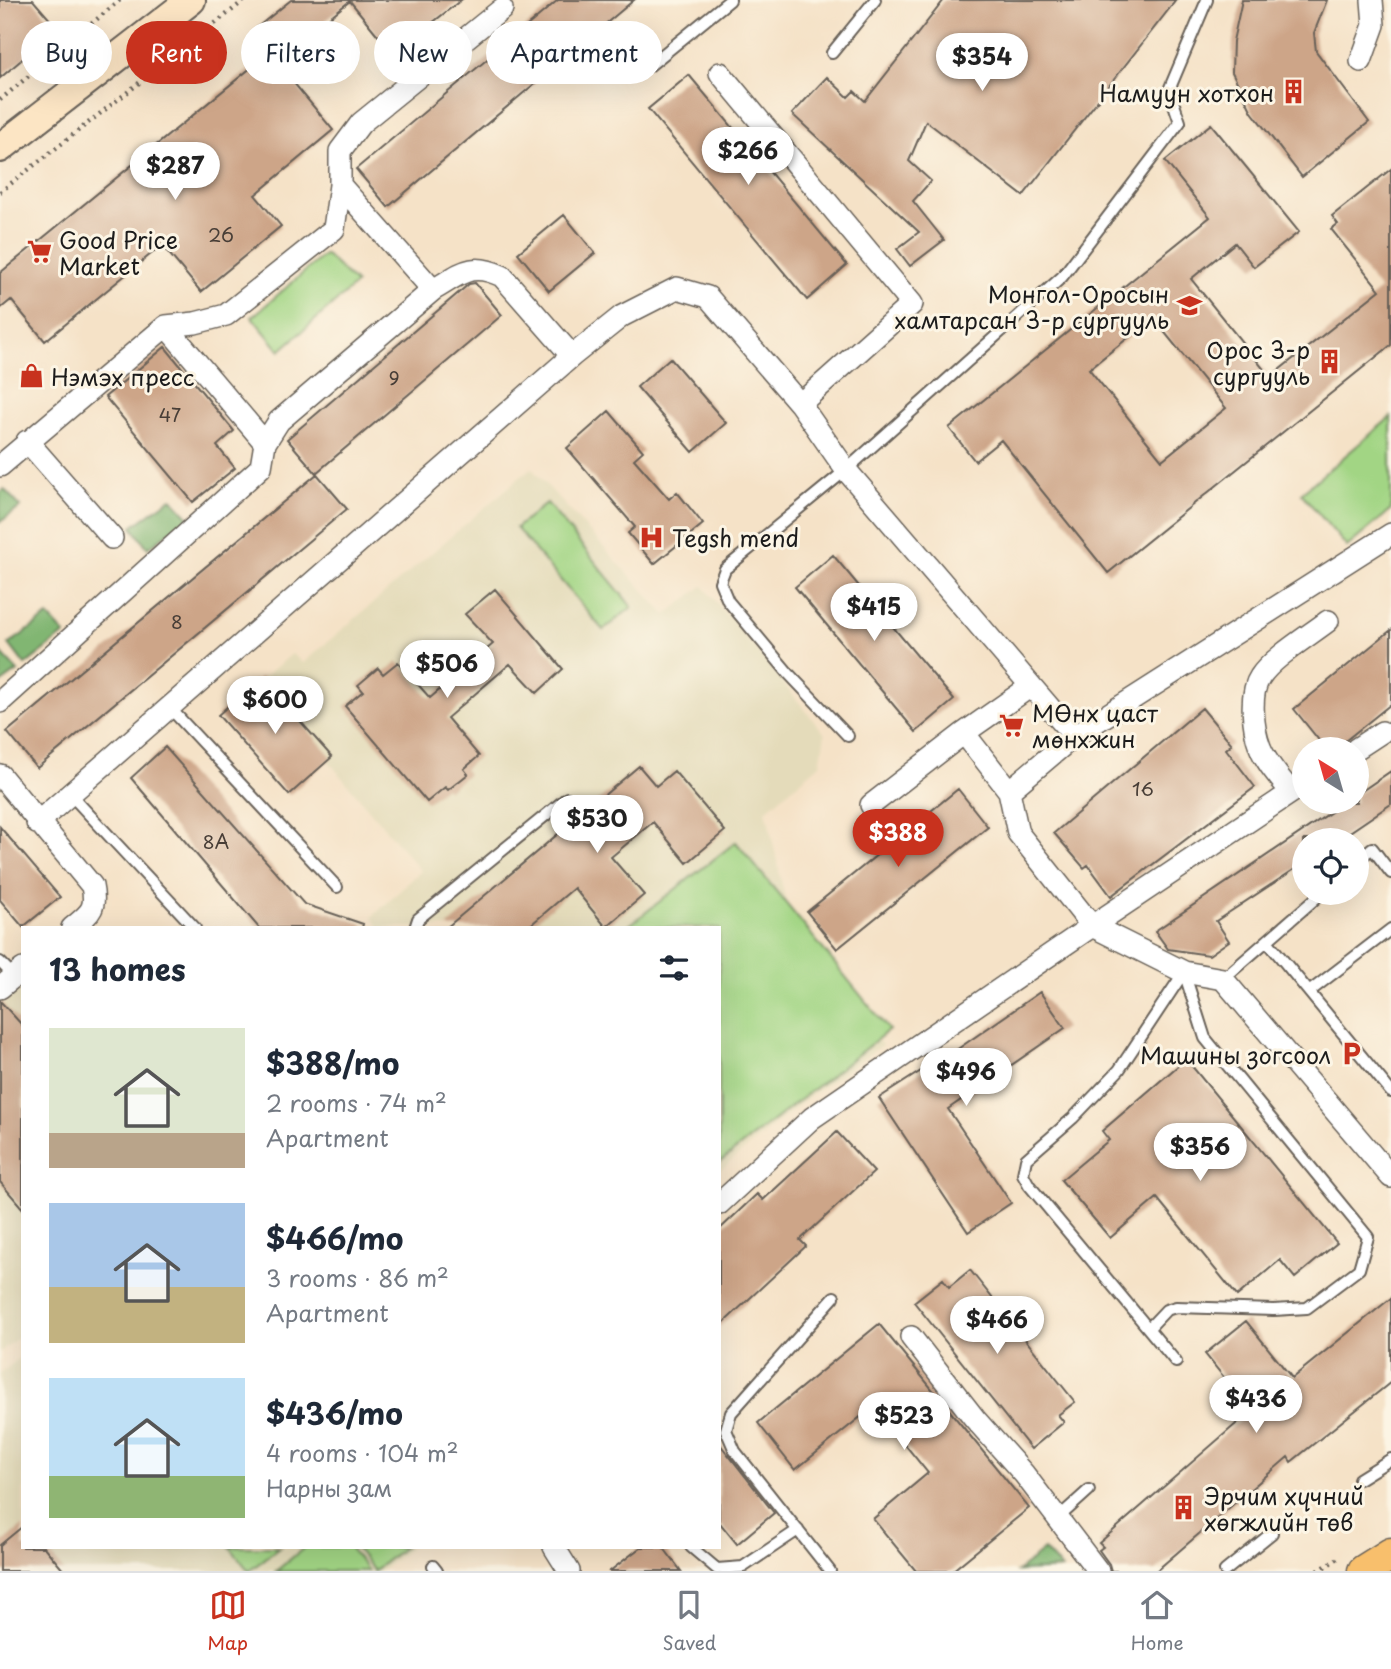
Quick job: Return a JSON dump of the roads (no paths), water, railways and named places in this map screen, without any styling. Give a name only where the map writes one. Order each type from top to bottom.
[{"type":"main road","points":[[0,148],[191,0]]},
{"type":"main road","points":[[1364,1571],[1391,1554]]},
{"type":"street","points":[[1361,61],[1374,25],[1372,0]]},
{"type":"street","points":[[0,466],[166,326],[195,323],[226,315],[334,229],[340,185],[340,151],[360,123],[503,3]]},
{"type":"street","points":[[720,73],[912,304],[800,404]]},
{"type":"street","points":[[340,185],[433,290]]},
{"type":"street","points":[[0,702],[261,467],[265,443],[279,421],[433,290],[469,269],[486,269],[502,276],[572,356]]},
{"type":"street","points":[[37,822],[572,356],[622,316],[677,289],[708,298],[800,404],[846,470],[1074,736]]},
{"type":"street","points":[[166,326],[265,443]]},
{"type":"street","points":[[27,441],[112,538]]},
{"type":"street","points":[[1009,791],[1074,736],[1391,534]]},
{"type":"street","points":[[1292,783],[1260,748],[1255,719],[1255,696],[1259,677],[1328,621]]},
{"type":"street","points":[[871,805],[964,733],[1031,686]]},
{"type":"street","points":[[1369,740],[1382,732]]},
{"type":"street","points":[[964,733],[1009,791],[1018,833],[1092,926],[1184,972],[1223,979],[1389,1170]]},
{"type":"street","points":[[0,775],[92,886],[95,900],[92,911],[74,926]]},
{"type":"street","points":[[721,1202],[812,1118],[1292,791]]},
{"type":"street","points":[[911,1338],[975,1419],[1024,1474],[1098,1571]]},
{"type":"street","points":[[556,1549],[569,1571]]},
{"type":"lane","points":[[662,55],[730,0]]},
{"type":"lane","points":[[832,53],[875,0]]},
{"type":"lane","points":[[848,736],[789,674],[728,601],[720,582],[725,569],[846,470],[1062,277],[1180,122],[1169,90],[1206,0]]},
{"type":"lane","points":[[169,707],[337,887]]},
{"type":"lane","points":[[70,794],[193,926]]},
{"type":"lane","points":[[416,926],[418,919],[567,798]]},
{"type":"lane","points":[[1369,851],[1372,848],[1391,873]]},
{"type":"lane","points":[[1223,979],[1308,905]]},
{"type":"lane","points":[[1309,992],[1391,929]]},
{"type":"lane","points":[[1268,942],[1391,1092]]},
{"type":"lane","points":[[1175,1362],[1029,1185],[1023,1174],[1026,1159],[1073,1118],[1119,1070],[1184,972]]},
{"type":"lane","points":[[1149,1328],[1166,1310],[1176,1307],[1274,1310],[1307,1308],[1359,1269],[1368,1237],[1205,1038],[1184,972]]},
{"type":"lane","points":[[830,1571],[735,1451],[726,1430],[731,1413],[834,1297]]},
{"type":"lane","points":[[1359,1479],[1391,1459]]},
{"type":"lane","points":[[1058,1518],[1089,1490]]},
{"type":"lane","points":[[693,1549],[717,1569],[743,1567],[798,1530]]},
{"type":"lane","points":[[1225,1571],[1272,1533]]},
{"type":"place","name":"Намуун хотхон","points":[[1294,92]]},
{"type":"place","name":"Good Price Market","points":[[39,252]]},
{"type":"place","name":"Монгол-Оросын хамтарсан 3-р сургууль","points":[[1189,306]]},
{"type":"place","name":"Орос 3-р сургууль","points":[[1330,362]]},
{"type":"place","name":"Нэмэх пресс","points":[[31,376]]},
{"type":"place","name":"Tegsh mend","points":[[652,537]]},
{"type":"place","name":"МӨнх цаст мөнхжин","points":[[1012,725]]},
{"type":"place","name":"Машины зогсоол","points":[[1351,1054]]},
{"type":"place","name":"Эрчим хүчний хөгжлийн төв","points":[[1184,1508]]}]
